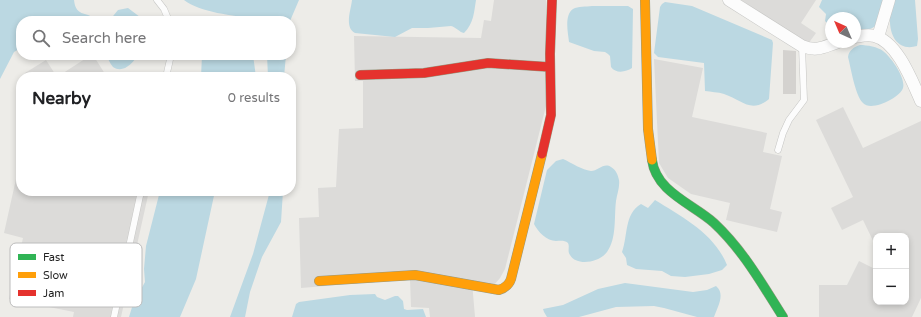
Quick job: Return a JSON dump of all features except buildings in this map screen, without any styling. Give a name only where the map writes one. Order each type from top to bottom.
[{"type":"street","points":[[319,281],[415,275],[499,290],[505,288],[511,279],[551,115],[550,67],[552,0]]},
{"type":"street","points":[[645,0],[648,129],[653,169],[657,177],[666,188],[714,223],[742,253],[782,317]]},
{"type":"street","points":[[729,0],[802,46],[817,50],[825,47]]},
{"type":"street","points":[[878,37],[889,0]]},
{"type":"street","points":[[861,36],[872,35],[878,37],[892,48],[904,64],[921,101]]},
{"type":"street","points":[[360,75],[424,74],[488,63],[550,67]]},
{"type":"lane","points":[[157,0],[164,9],[166,16]]},
{"type":"lane","points":[[778,150],[789,120],[804,100],[802,46]]},
{"type":"lane","points":[[167,72],[170,60]]},
{"type":"lane","points":[[129,243],[139,196]]},
{"type":"lane","points":[[114,317],[116,307]]},
{"type":"shaded area","points":[[494,0],[546,0],[546,106],[505,269],[494,285],[472,282],[475,317],[430,317],[429,308],[411,307],[410,279],[301,288],[299,218],[319,217],[318,188],[336,187],[339,129],[363,128],[363,81],[355,81],[354,36],[481,38],[484,20],[491,21]]},
{"type":"shaded area","points":[[741,0],[816,0],[801,23],[816,33],[808,44]]},
{"type":"shaded area","points":[[654,59],[703,68],[692,117],[767,133],[763,152],[782,156],[770,209],[782,212],[777,232],[726,220],[730,203],[691,194],[668,178],[659,163]]},
{"type":"shaded area","points":[[46,60],[54,72],[27,72]]},
{"type":"shaded area","points":[[83,60],[96,60],[104,72],[65,72]]},
{"type":"shaded area","points":[[843,107],[863,148],[921,121],[921,298],[912,317],[819,317],[819,285],[847,285],[859,261],[873,268],[873,305],[909,305],[909,233],[873,233],[873,241],[863,220],[842,230],[831,208],[853,197],[816,120]]},
{"type":"shaded area","points":[[16,179],[16,196],[148,196],[137,243],[22,243],[23,238],[4,233]]},
{"type":"shaded area","points":[[49,307],[123,307],[121,317],[73,317],[74,312]]},
{"type":"water","points":[[0,0],[74,0],[77,10],[90,16],[16,16],[16,51],[0,79]]},
{"type":"water","points":[[184,0],[299,0],[292,16],[234,16],[212,12],[192,5]]},
{"type":"water","points":[[352,0],[476,0],[472,21],[464,33],[451,26],[412,28],[395,37],[355,33],[350,27],[349,23]]},
{"type":"water","points":[[822,0],[884,0],[877,24],[870,29],[861,30],[861,12],[825,13],[819,7]]},
{"type":"water","points":[[892,0],[915,0],[918,39],[917,46],[906,47],[894,39],[890,20]]},
{"type":"water","points":[[665,2],[692,6],[772,40],[769,99],[763,103],[752,106],[724,94],[705,91],[704,63],[658,57],[654,53],[660,7]]},
{"type":"water","points":[[628,6],[633,9],[632,68],[627,71],[616,71],[613,69],[611,67],[610,56],[605,52],[594,51],[569,42],[567,24],[568,15],[577,7]]},
{"type":"water","points":[[128,8],[139,16],[113,16],[118,10]]},
{"type":"water","points":[[861,45],[866,45],[881,50],[886,54],[900,73],[903,84],[901,92],[885,103],[872,106],[863,103],[856,88],[848,57],[849,52],[852,49],[861,48]]},
{"type":"water","points":[[109,60],[134,60],[127,67],[120,69],[113,67]]},
{"type":"water","points":[[202,60],[254,60],[255,72],[201,72]]},
{"type":"water","points":[[267,60],[286,60],[284,72],[268,72]]},
{"type":"water","points":[[563,159],[591,171],[603,166],[608,166],[614,170],[618,176],[619,185],[616,201],[614,234],[607,252],[594,261],[583,262],[573,259],[569,254],[568,243],[564,241],[553,241],[546,238],[540,233],[534,224],[547,170],[556,161]]},
{"type":"water","points":[[159,196],[214,196],[196,279],[180,317],[129,317],[132,307],[142,307],[142,288],[145,282],[144,269],[146,246]]},
{"type":"water","points":[[269,196],[283,196],[281,222],[262,257],[250,292],[245,317],[230,317],[253,254]]},
{"type":"water","points":[[655,200],[706,235],[721,254],[727,265],[722,270],[709,274],[685,277],[671,276],[662,271],[636,269],[627,265],[626,258],[622,252],[629,219],[636,208],[641,204],[648,208]]},
{"type":"water","points":[[625,283],[693,292],[707,290],[716,286],[719,289],[721,297],[714,317],[697,317],[654,306],[616,307],[579,317],[547,317],[544,312],[543,309],[563,305],[598,289]]},
{"type":"water","points":[[375,294],[377,297],[385,300],[398,296],[403,301],[404,309],[423,309],[426,317],[292,317],[296,304],[299,302],[350,295]]},
{"type":"traffic: fast","points":[[652,160],[660,181],[668,189],[714,223],[734,244],[752,268],[783,317]]},
{"type":"traffic: slow","points":[[645,0],[648,129],[652,160]]},
{"type":"traffic: slow","points":[[319,281],[415,275],[499,290],[503,288],[508,285],[511,279],[542,154]]},
{"type":"traffic: jam","points":[[542,154],[551,115],[550,54],[552,0]]},
{"type":"traffic: jam","points":[[360,75],[424,73],[488,63],[550,67]]}]
